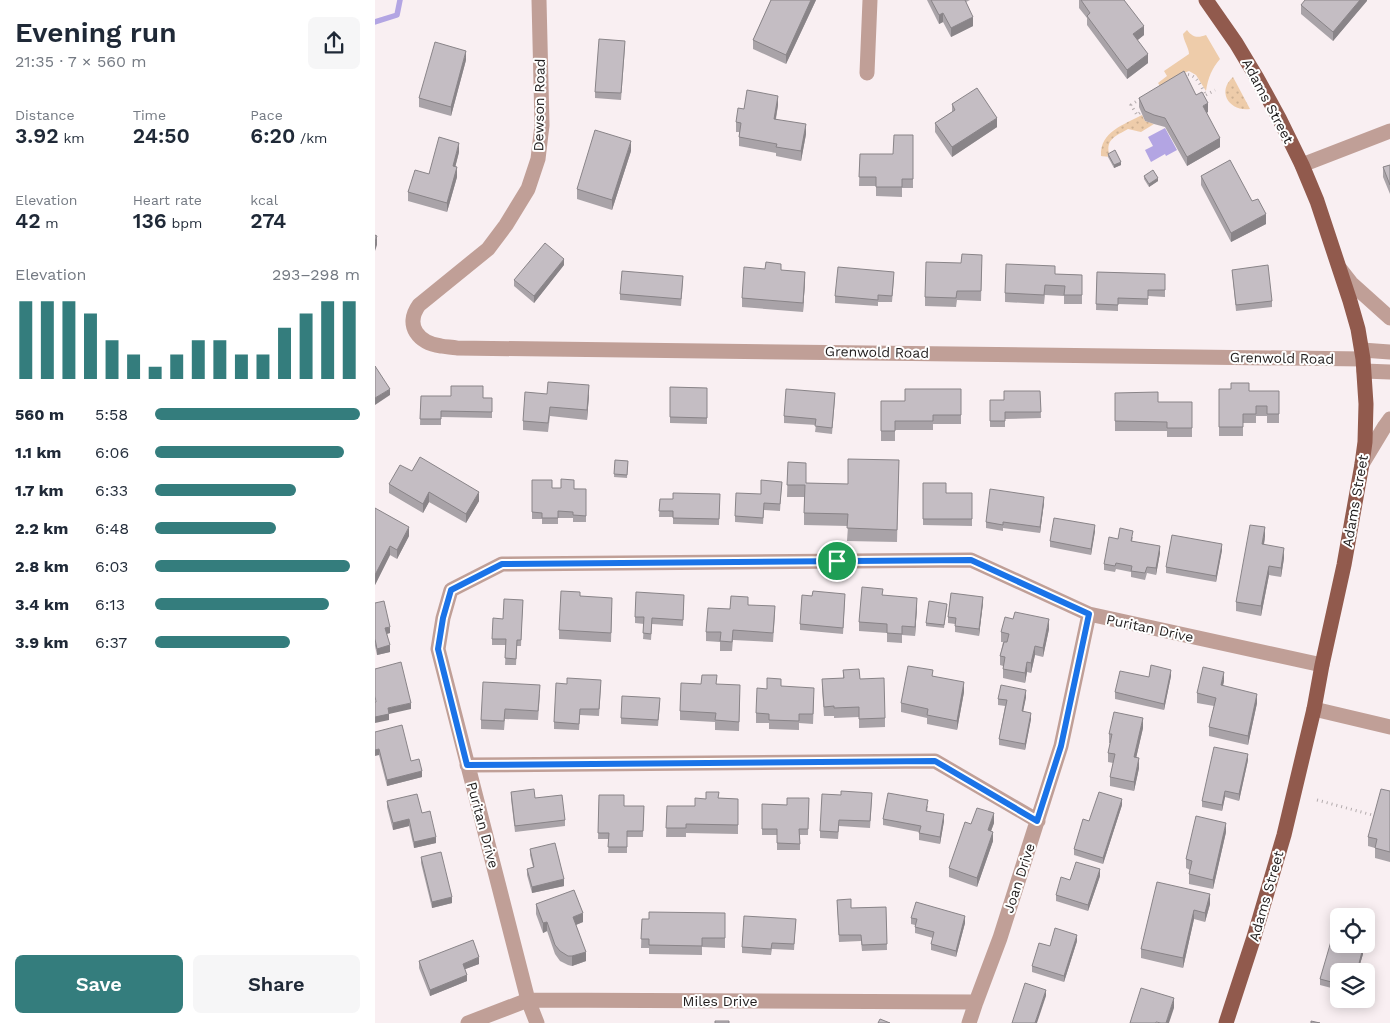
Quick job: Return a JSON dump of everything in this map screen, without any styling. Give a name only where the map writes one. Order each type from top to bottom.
[{"type":"main road","name":"Adams Street","points":[[1206,0],[1236,43],[1257,78],[1302,165],[1317,201],[1351,301],[1363,360],[1366,418],[1362,464],[1344,565],[1298,779],[1284,835],[1254,937],[1226,1023]]},
{"type":"street","name":"Dewson Road","points":[[414,312],[419,305],[488,250],[528,189],[538,159],[542,125],[539,0]]},
{"type":"street","points":[[867,73],[870,0]]},
{"type":"street","points":[[1302,165],[1390,132]]},
{"type":"street","points":[[1340,269],[1351,283],[1390,318]]},
{"type":"street","name":"Grenwold Road","points":[[414,312],[413,324],[417,335],[427,342],[457,348],[1363,360]]},
{"type":"street","points":[[1363,360],[1390,352]]},
{"type":"street","points":[[1363,360],[1390,372]]},
{"type":"street","points":[[1362,464],[1390,419]]},
{"type":"street","name":"Puritan Drive","points":[[537,1023],[528,1000],[438,649],[443,618],[451,590],[502,564],[971,560],[1089,614],[1322,665]]},
{"type":"street","name":"Joan Drive","points":[[969,1023],[1000,938],[1061,746],[1089,614]]},
{"type":"street","points":[[1314,709],[1390,726]]},
{"type":"street","points":[[467,765],[935,761],[1037,821]]},
{"type":"street","name":"Miles Drive","points":[[468,1023],[528,1000],[976,1002]]},
{"type":"path","points":[[1182,75],[1189,74],[1194,76],[1206,95]]},
{"type":"path","points":[[1201,98],[1215,90]]},
{"type":"path","points":[[1141,112],[1137,114],[1131,105],[1148,95]]},
{"type":"path","points":[[1317,800],[1376,816]]},
{"type":"shaded area","points":[[1187,30],[1196,37],[1206,35],[1220,59],[1211,74],[1206,91],[1196,75],[1189,71],[1160,86],[1158,83],[1167,76],[1164,71],[1189,54],[1183,34]]},
{"type":"shaded area","points":[[1233,77],[1250,109],[1237,107],[1228,100],[1226,89]]},
{"type":"shaded area","points":[[1142,115],[1145,121],[1154,124],[1141,132],[1128,129],[1119,134],[1110,142],[1110,157],[1101,156],[1104,140],[1114,130]]},
{"type":"shaded area","points":[[1165,128],[1177,150],[1151,162],[1145,150],[1153,146],[1148,137]]},
{"type":"building","points":[[771,0],[811,0],[786,55],[753,40]]},
{"type":"building","points":[[931,0],[965,0],[973,17],[951,28],[943,13],[939,15]]},
{"type":"building","points":[[1081,0],[1124,0],[1144,26],[1133,34],[1148,54],[1127,70],[1087,16],[1090,13]]},
{"type":"building","points":[[1305,0],[1360,0],[1333,32],[1301,5]]},
{"type":"building","points":[[599,39],[625,41],[621,93],[595,92]]},
{"type":"building","points":[[435,42],[466,51],[451,107],[419,98]]},
{"type":"building","points":[[1184,71],[1196,95],[1202,92],[1208,103],[1203,106],[1220,138],[1187,157],[1165,118],[1145,111],[1139,98]]},
{"type":"building","points":[[977,88],[997,118],[952,147],[935,123],[955,110],[952,104]]},
{"type":"building","points":[[747,90],[778,96],[774,119],[806,124],[801,151],[776,147],[777,144],[739,137],[741,123],[736,122],[738,108],[744,109]]},
{"type":"building","points":[[595,130],[631,141],[612,200],[577,189]]},
{"type":"building","points":[[894,135],[913,135],[913,179],[902,179],[902,187],[876,187],[876,177],[859,177],[860,154],[893,154]]},
{"type":"building","points":[[439,137],[459,143],[453,166],[457,167],[447,203],[408,192],[415,170],[429,174]]},
{"type":"building","points":[[1115,150],[1121,162],[1114,165],[1108,154]]},
{"type":"building","points":[[1230,160],[1252,201],[1258,199],[1266,214],[1231,233],[1201,176]]},
{"type":"building","points":[[1390,165],[1390,185],[1383,167]]},
{"type":"building","points":[[1153,170],[1158,178],[1149,184],[1144,176]]},
{"type":"building","points":[[545,243],[564,259],[534,296],[514,280]]},
{"type":"building","points":[[962,254],[982,255],[981,291],[957,291],[956,298],[925,297],[926,262],[961,263]]},
{"type":"building","points":[[766,262],[781,264],[781,270],[805,272],[803,303],[742,298],[744,267],[765,269]]},
{"type":"building","points":[[1006,264],[1055,266],[1055,274],[1082,275],[1082,295],[1064,295],[1065,286],[1045,285],[1044,295],[1005,293]]},
{"type":"building","points":[[1268,265],[1272,301],[1236,305],[1232,270]]},
{"type":"building","points":[[838,267],[894,272],[892,296],[878,295],[878,300],[835,296]]},
{"type":"building","points":[[622,271],[683,276],[681,299],[620,294]]},
{"type":"building","points":[[1097,272],[1165,274],[1165,290],[1148,290],[1148,299],[1118,298],[1118,305],[1096,304]]},
{"type":"building","points":[[375,366],[390,389],[375,398]]},
{"type":"building","points":[[548,382],[589,385],[587,410],[550,407],[548,423],[523,421],[525,392],[547,394]]},
{"type":"building","points":[[1231,383],[1249,383],[1249,391],[1279,391],[1279,414],[1267,414],[1267,406],[1256,406],[1256,414],[1243,414],[1243,427],[1219,427],[1219,389],[1231,389]]},
{"type":"building","points":[[451,386],[483,386],[483,398],[492,398],[492,412],[441,411],[441,419],[420,419],[421,396],[451,396]]},
{"type":"building","points":[[670,387],[707,388],[707,418],[670,417]]},
{"type":"building","points":[[786,389],[835,393],[832,428],[815,426],[816,419],[784,416]]},
{"type":"building","points":[[905,389],[961,389],[961,415],[933,415],[933,421],[895,421],[895,431],[881,431],[881,401],[905,401]]},
{"type":"building","points":[[1004,391],[1040,391],[1041,412],[1005,412],[1005,421],[990,421],[990,400],[1004,400]]},
{"type":"building","points":[[1158,392],[1158,402],[1192,402],[1192,428],[1167,428],[1167,422],[1115,421],[1115,393]]},
{"type":"building","points":[[420,457],[479,492],[466,514],[429,492],[423,504],[389,484],[400,465],[412,471]]},
{"type":"building","points":[[848,459],[899,460],[897,530],[847,528],[848,514],[804,513],[805,485],[787,485],[788,462],[806,463],[806,483],[848,484]]},
{"type":"building","points":[[615,460],[628,461],[627,475],[614,474]]},
{"type":"building","points":[[561,479],[574,480],[574,489],[586,489],[586,516],[573,515],[573,512],[558,511],[558,518],[542,518],[542,513],[532,512],[532,480],[552,480],[552,488],[561,488]]},
{"type":"building","points":[[761,480],[782,482],[780,504],[764,503],[763,518],[735,516],[736,493],[761,494]]},
{"type":"building","points":[[923,483],[946,483],[946,493],[972,493],[972,519],[923,519]]},
{"type":"building","points":[[990,489],[1044,497],[1040,527],[1003,522],[1003,525],[986,522]]},
{"type":"building","points":[[673,493],[720,494],[719,519],[673,518],[673,511],[659,511],[660,499],[673,499]]},
{"type":"building","points":[[375,508],[409,527],[397,550],[390,546],[375,575]]},
{"type":"building","points":[[1054,518],[1095,525],[1091,549],[1050,541]]},
{"type":"building","points":[[1250,525],[1265,527],[1262,544],[1284,548],[1281,568],[1269,566],[1261,606],[1236,602]]},
{"type":"building","points":[[1120,528],[1133,531],[1131,541],[1160,546],[1156,568],[1147,567],[1145,573],[1131,571],[1132,566],[1116,563],[1115,566],[1104,564],[1109,537],[1118,539]]},
{"type":"building","points":[[1172,535],[1222,544],[1216,576],[1166,567]]},
{"type":"building","points":[[862,587],[883,589],[882,595],[917,598],[915,627],[902,626],[902,634],[887,633],[887,624],[859,622]]},
{"type":"building","points":[[561,591],[580,592],[580,596],[612,598],[611,633],[559,630]]},
{"type":"building","points":[[813,591],[845,594],[843,628],[800,624],[802,595],[812,596]]},
{"type":"building","points":[[636,592],[684,595],[683,620],[652,618],[651,634],[643,633],[644,617],[635,617]]},
{"type":"building","points":[[951,593],[983,597],[979,629],[955,626],[956,618],[948,617]]},
{"type":"building","points":[[731,596],[748,597],[748,605],[775,606],[773,633],[733,630],[732,642],[720,641],[721,632],[706,632],[708,608],[730,609]]},
{"type":"building","points":[[504,599],[523,600],[521,640],[517,640],[516,659],[505,658],[506,639],[492,639],[493,618],[503,619]]},
{"type":"building","points":[[384,601],[390,627],[385,628],[390,645],[377,649],[375,639],[375,603]]},
{"type":"building","points":[[929,601],[947,604],[944,625],[926,623]]},
{"type":"building","points":[[1015,612],[1049,619],[1043,648],[1035,646],[1031,663],[1027,662],[1025,673],[1003,669],[1005,657],[1000,656],[1004,642],[1007,642],[1009,634],[1001,632],[1005,617],[1013,619]]},
{"type":"building","points":[[401,662],[411,703],[388,708],[389,714],[375,717],[375,669]]},
{"type":"building","points":[[1151,665],[1171,670],[1164,704],[1115,692],[1120,671],[1149,677]]},
{"type":"building","points":[[908,666],[933,670],[932,676],[964,682],[957,721],[927,715],[928,709],[901,703]]},
{"type":"building","points":[[1203,667],[1224,672],[1221,685],[1257,694],[1248,736],[1209,727],[1216,698],[1197,693]]},
{"type":"building","points":[[859,669],[860,679],[884,678],[885,718],[859,719],[859,707],[824,707],[822,679],[844,678],[843,670]]},
{"type":"building","points":[[702,675],[717,675],[716,684],[740,685],[739,722],[715,720],[716,713],[680,711],[681,683],[701,684]]},
{"type":"building","points":[[567,678],[601,680],[599,709],[580,709],[579,724],[554,722],[556,683],[567,684]]},
{"type":"building","points":[[767,678],[781,679],[781,686],[814,688],[813,714],[799,714],[799,721],[769,720],[769,714],[756,713],[757,688],[767,689]]},
{"type":"building","points":[[483,682],[540,685],[538,711],[505,709],[504,721],[481,720]]},
{"type":"building","points":[[1001,685],[1026,690],[1022,711],[1031,713],[1025,744],[999,739],[1007,700],[998,699]]},
{"type":"building","points":[[622,696],[660,698],[658,720],[621,718]]},
{"type":"building","points":[[1114,712],[1143,718],[1134,757],[1139,758],[1134,782],[1110,777],[1115,754],[1108,753],[1112,734],[1109,734]]},
{"type":"building","points":[[402,725],[411,761],[419,759],[422,771],[387,780],[379,749],[375,750],[375,732]]},
{"type":"building","points":[[1214,747],[1248,754],[1239,794],[1225,791],[1222,805],[1202,801]]},
{"type":"building","points":[[534,789],[535,798],[562,795],[565,820],[515,826],[511,792]]},
{"type":"building","points":[[1381,789],[1390,791],[1390,852],[1375,848],[1377,839],[1368,837]]},
{"type":"building","points":[[841,791],[872,793],[870,821],[839,820],[838,832],[820,831],[822,794],[841,795]]},
{"type":"building","points":[[706,792],[719,792],[718,798],[738,799],[738,825],[686,824],[686,828],[666,828],[667,806],[695,806],[695,798],[706,799]]},
{"type":"building","points":[[1099,792],[1122,799],[1103,858],[1074,849],[1083,819],[1089,821]]},
{"type":"building","points":[[888,793],[928,800],[926,811],[944,814],[940,837],[919,833],[921,826],[883,819]]},
{"type":"building","points":[[417,794],[422,813],[430,811],[436,837],[414,842],[409,819],[393,823],[387,801]]},
{"type":"building","points":[[599,795],[624,795],[624,806],[644,806],[643,831],[627,831],[627,847],[608,847],[609,833],[598,833]]},
{"type":"building","points":[[787,798],[809,798],[808,829],[799,829],[800,844],[777,843],[777,829],[762,829],[762,804],[787,805]]},
{"type":"building","points":[[977,808],[994,813],[988,830],[993,832],[977,878],[949,868],[965,822],[971,824]]},
{"type":"building","points":[[1196,816],[1226,823],[1213,880],[1189,874],[1192,861],[1186,859]]},
{"type":"building","points":[[555,843],[564,879],[532,887],[527,869],[534,867],[530,849]]},
{"type":"building","points":[[441,852],[452,897],[432,902],[421,857]]},
{"type":"building","points":[[1076,862],[1100,869],[1088,905],[1056,895],[1061,877],[1070,880]]},
{"type":"building","points":[[1157,882],[1210,894],[1205,913],[1194,910],[1183,958],[1141,949]]},
{"type":"building","points":[[574,890],[583,913],[573,917],[586,952],[568,956],[555,945],[547,922],[543,923],[536,904]]},
{"type":"building","points":[[851,899],[851,908],[886,907],[887,944],[862,945],[861,935],[839,935],[837,900]]},
{"type":"building","points":[[916,902],[965,916],[956,951],[931,944],[934,932],[915,927],[917,919],[911,918]]},
{"type":"building","points":[[649,912],[725,913],[725,938],[702,938],[702,946],[649,945],[649,939],[641,939],[642,919],[649,919]]},
{"type":"building","points":[[744,916],[796,919],[794,944],[772,943],[771,949],[742,947]]},
{"type":"building","points":[[1055,928],[1077,935],[1064,976],[1032,966],[1039,943],[1050,946]]},
{"type":"building","points":[[473,940],[479,957],[463,964],[467,975],[430,990],[419,961]]},
{"type":"building","points":[[1330,945],[1330,953],[1362,953],[1359,963],[1330,963],[1330,982],[1320,979]]},
{"type":"building","points":[[1025,983],[1046,990],[1035,1023],[1012,1023]]},
{"type":"building","points":[[1141,988],[1174,998],[1166,1023],[1130,1023]]},
{"type":"building","points":[[880,1019],[890,1023],[878,1023]]},
{"type":"building","points":[[715,1021],[729,1021],[729,1023],[715,1023]]},
{"type":"waterway","points":[[375,22],[397,15],[400,0]]},
{"type":"route","points":[[971,560],[1089,614],[1061,746],[1037,821],[935,761],[467,765],[438,649],[443,618],[451,590],[502,564],[837,561],[971,560]]}]
